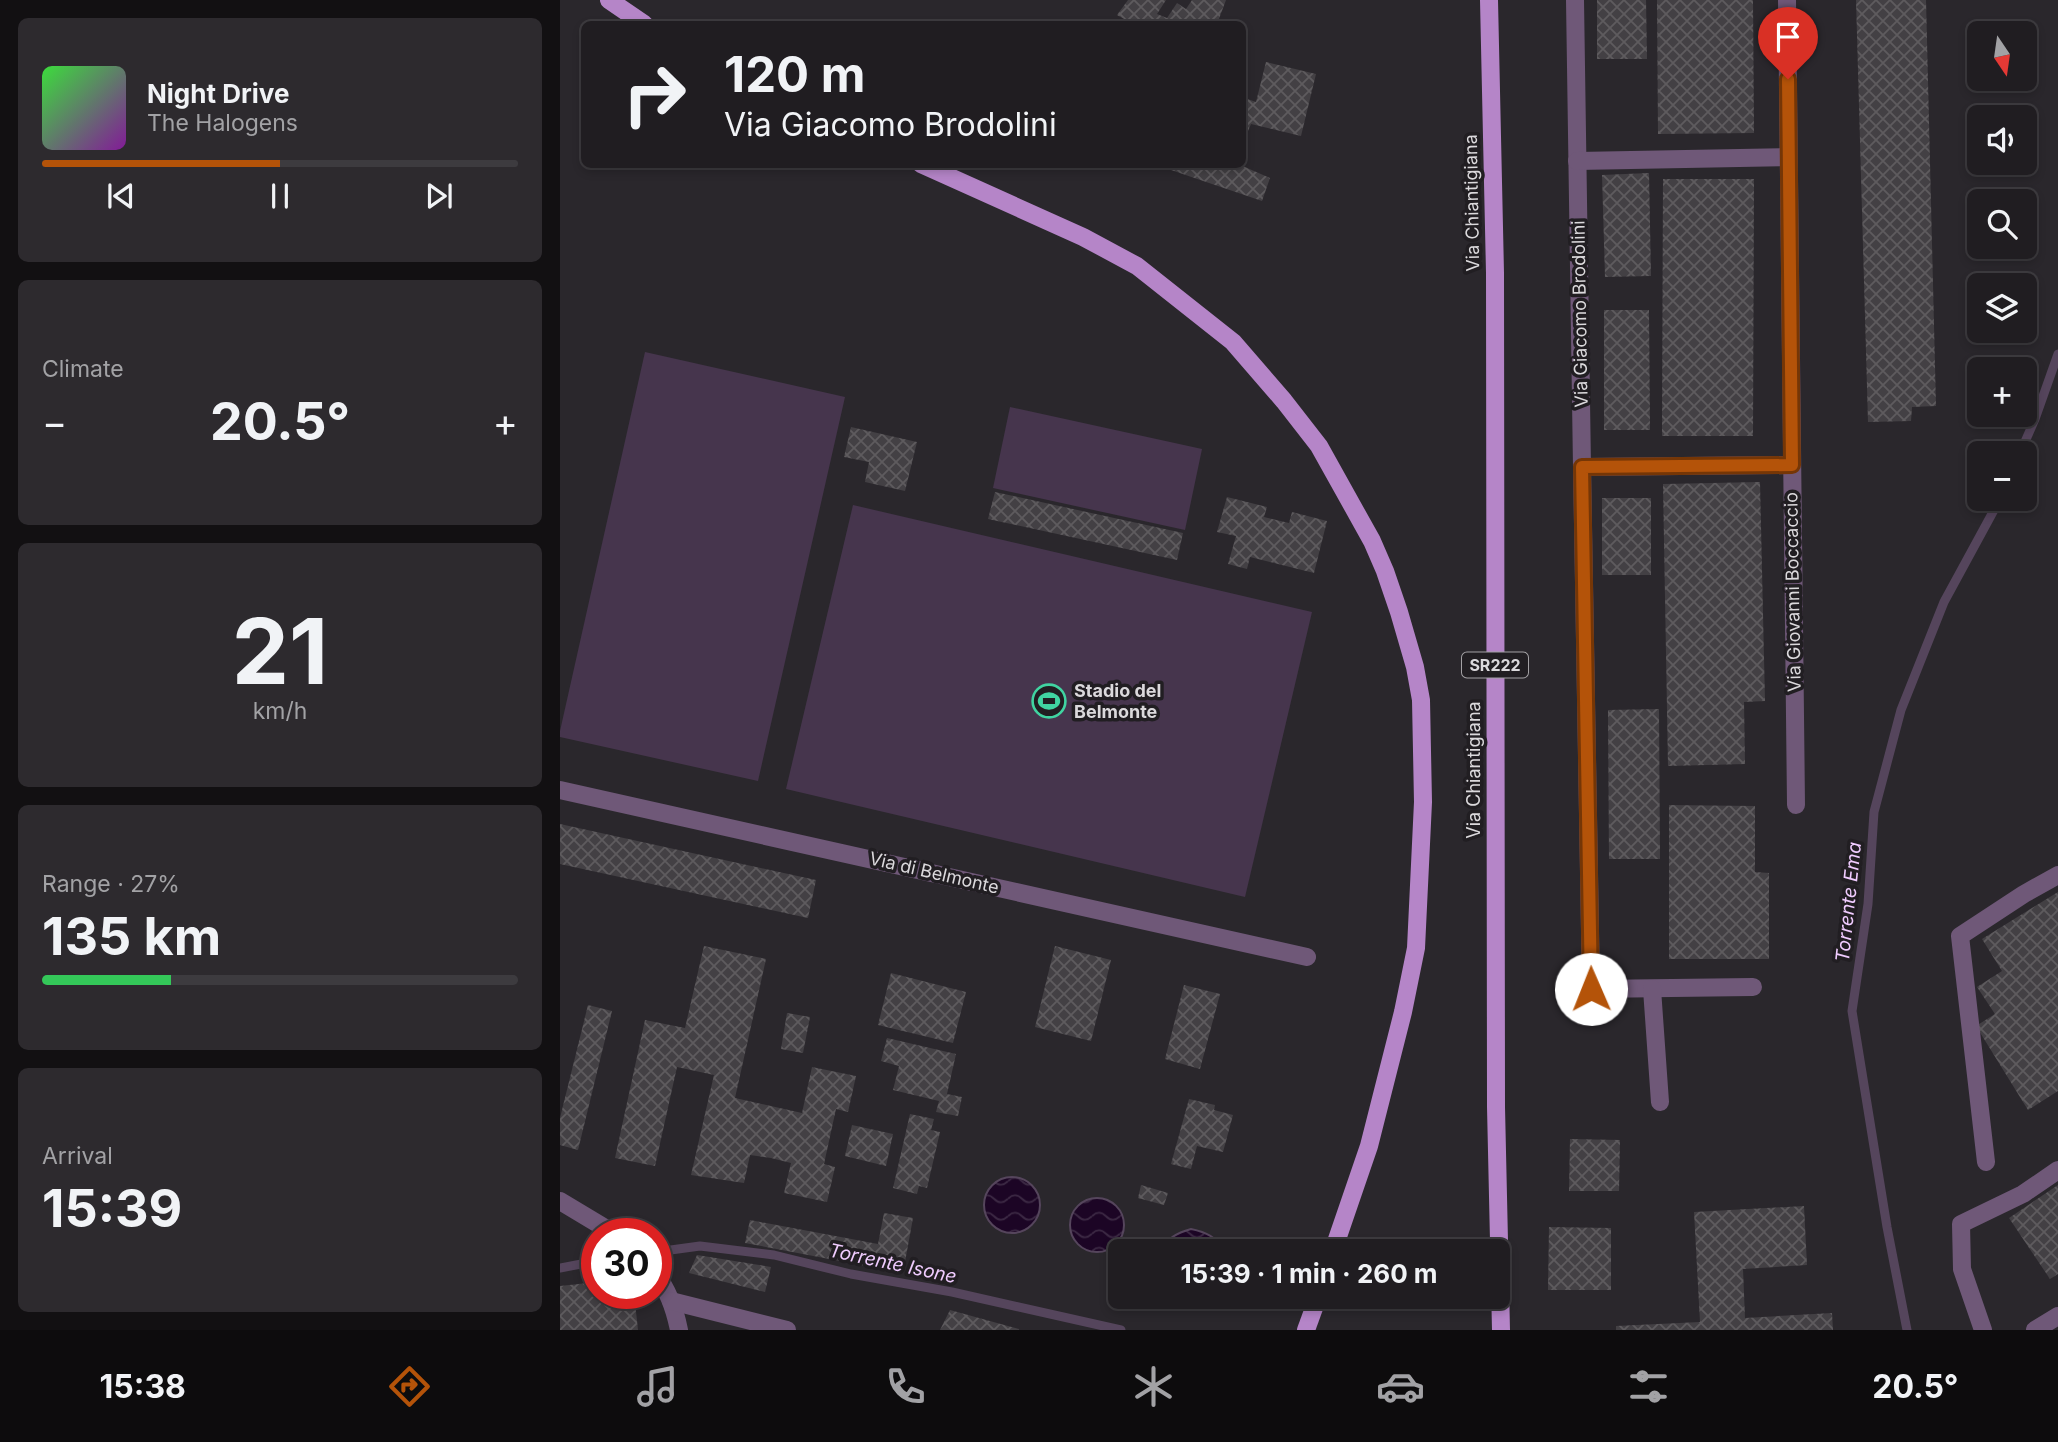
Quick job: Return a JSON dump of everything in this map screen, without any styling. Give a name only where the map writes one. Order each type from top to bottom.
[{"type":"main road","points":[[609,0],[640,21]]},
{"type":"main road","name":"Via Chiantigiana","points":[[1489,0],[1494,273],[1496,1107],[1501,1330]]},
{"type":"main road","points":[[930,168],[1083,237],[1137,266],[1233,342],[1319,446],[1372,541],[1385,571],[1415,667],[1420,700],[1423,802],[1416,948],[1403,1012],[1369,1146],[1338,1239]]},
{"type":"main road","points":[[1306,1330],[1314,1309]]},
{"type":"street","name":"Via Giacomo Brodolini","points":[[1575,0],[1591,989],[1753,988]]},
{"type":"street","name":"Via Giovanni Boccaccio","points":[[1787,0],[1796,805]]},
{"type":"street","points":[[1577,160],[1788,157]]},
{"type":"street","points":[[1582,467],[1792,465]]},
{"type":"street","name":"Via di Belmonte","points":[[560,790],[1307,957]]},
{"type":"street","points":[[1986,1162],[1960,936],[2058,875]]},
{"type":"street","points":[[1652,989],[1660,1102]]},
{"type":"street","points":[[1983,1330],[1962,1269],[1961,1224],[2023,1194],[2058,1170]]},
{"type":"street","points":[[560,1201],[588,1218]]},
{"type":"street","points":[[672,1301],[787,1330]]},
{"type":"street","points":[[672,1305],[679,1330]]},
{"type":"street","points":[[2035,1330],[2058,1316]]},
{"type":"shaded area","points":[[645,352],[845,397],[758,781],[560,737]]},
{"type":"shaded area","points":[[1010,407],[1202,449],[1185,530],[993,488]]},
{"type":"shaded area","name":"Stadio del Belmonte","points":[[853,505],[1312,612],[1245,897],[786,789]]},
{"type":"water","points":[[1012,1177],[1023,1179],[1032,1185],[1038,1194],[1038,1216],[1032,1225],[1023,1231],[1012,1233],[1001,1231],[992,1225],[986,1216],[984,1205],[986,1194],[992,1185],[1001,1179]]},
{"type":"water","points":[[1087,1200],[1107,1200],[1116,1206],[1122,1215],[1122,1235],[1119,1239],[1108,1239],[1107,1250],[1087,1250],[1078,1244],[1072,1235],[1072,1215],[1078,1206]]},
{"type":"water","points":[[1191,1229],[1214,1239],[1171,1239]]},
{"type":"building","points":[[1128,0],[1166,0],[1157,14],[1167,18],[1177,3],[1186,9],[1192,0],[1226,0],[1218,21],[1128,21],[1117,15]]},
{"type":"building","points":[[1597,0],[1646,0],[1647,59],[1597,59]]},
{"type":"building","points":[[1657,0],[1753,0],[1754,133],[1658,134]]},
{"type":"building","points":[[1856,0],[1926,0],[1936,406],[1912,407],[1911,421],[1868,422]]},
{"type":"building","points":[[1266,62],[1316,74],[1301,136],[1251,124],[1246,136],[1246,98],[1256,102]]},
{"type":"building","points":[[1165,168],[1246,168],[1270,178],[1262,201]]},
{"type":"building","points":[[1649,173],[1651,276],[1605,277],[1602,175]]},
{"type":"building","points":[[1663,179],[1754,179],[1753,436],[1662,436]]},
{"type":"building","points":[[1604,310],[1649,310],[1650,430],[1604,430]]},
{"type":"building","points":[[851,427],[917,442],[905,491],[865,482],[869,462],[844,457]]},
{"type":"building","points":[[1760,482],[1765,701],[1744,702],[1745,764],[1668,766],[1663,484]]},
{"type":"building","points":[[995,492],[1183,533],[1177,560],[988,519]]},
{"type":"building","points":[[1227,497],[1267,507],[1264,517],[1289,523],[1292,512],[1327,521],[1314,573],[1250,557],[1247,569],[1228,564],[1236,536],[1217,532]]},
{"type":"building","points":[[1602,498],[1651,498],[1651,575],[1602,575]]},
{"type":"building","points":[[1659,709],[1660,859],[1609,859],[1608,710]]},
{"type":"building","points":[[1669,805],[1755,806],[1755,872],[1769,873],[1769,959],[1669,959]]},
{"type":"building","points":[[560,824],[816,880],[808,918],[560,864]]},
{"type":"building","points":[[2058,892],[2058,1091],[2028,1110],[1976,1026],[1995,1014],[1977,987],[2002,971],[1982,939]]},
{"type":"building","points":[[704,946],[766,959],[735,1098],[802,1113],[812,1067],[856,1076],[848,1112],[836,1109],[824,1164],[835,1167],[827,1202],[784,1193],[791,1163],[771,1158],[750,1155],[744,1183],[691,1175],[714,1075],[677,1067],[655,1166],[615,1158],[645,1020],[685,1028]]},
{"type":"building","points":[[1055,946],[1111,960],[1091,1041],[1035,1027]]},
{"type":"building","points":[[891,973],[966,992],[953,1043],[878,1025]]},
{"type":"building","points":[[1184,985],[1220,994],[1200,1069],[1165,1059]]},
{"type":"building","points":[[588,1005],[612,1011],[578,1150],[560,1145],[560,1118]]},
{"type":"building","points":[[787,1013],[810,1017],[803,1053],[781,1049]]},
{"type":"building","points":[[887,1038],[956,1054],[947,1094],[962,1097],[958,1116],[936,1112],[939,1101],[893,1090],[899,1066],[881,1061]]},
{"type":"building","points":[[1189,1099],[1215,1105],[1214,1110],[1233,1115],[1223,1152],[1197,1146],[1191,1169],[1171,1164]]},
{"type":"building","points":[[910,1114],[934,1119],[931,1130],[940,1132],[927,1188],[919,1186],[917,1194],[893,1188]]},
{"type":"building","points":[[852,1125],[893,1134],[886,1166],[845,1156]]},
{"type":"building","points":[[1570,1139],[1620,1140],[1619,1191],[1569,1191]]},
{"type":"building","points":[[1141,1185],[1168,1193],[1164,1205],[1138,1198]]},
{"type":"building","points":[[2058,1185],[2058,1274],[2050,1279],[2009,1218]]},
{"type":"building","points":[[1804,1206],[1807,1265],[1743,1269],[1745,1318],[1832,1313],[1833,1330],[1616,1330],[1616,1326],[1700,1322],[1694,1212]]},
{"type":"building","points":[[884,1213],[913,1218],[903,1273],[745,1243],[750,1220],[878,1244]]},
{"type":"building","points":[[1549,1227],[1611,1228],[1611,1290],[1548,1290]]},
{"type":"building","points":[[697,1255],[771,1267],[765,1292],[689,1273]]},
{"type":"building","points":[[581,1284],[581,1309],[636,1309],[638,1330],[560,1330],[560,1286]]},
{"type":"building","points":[[950,1310],[1019,1329],[1019,1330],[940,1330]]},
{"type":"waterway","name":"Torrente Ema","points":[[2025,441],[2058,354]]},
{"type":"waterway","name":"Torrente Ema","points":[[1907,1330],[1887,1227],[1852,1011],[1868,904],[1874,812],[1901,710],[1944,602],[1993,511]]},
{"type":"waterway","name":"Torrente Isone","points":[[672,1250],[700,1246],[774,1255],[851,1274],[952,1292],[1121,1330]]},
{"type":"waterway","name":"Torrente Isone","points":[[560,1268],[581,1264]]},
{"type":"place","name":"Stadio del Belmonte","points":[[1049,701]]},
{"type":"route","points":[[1591,989],[1582,467],[1792,465],[1788,79]]}]
